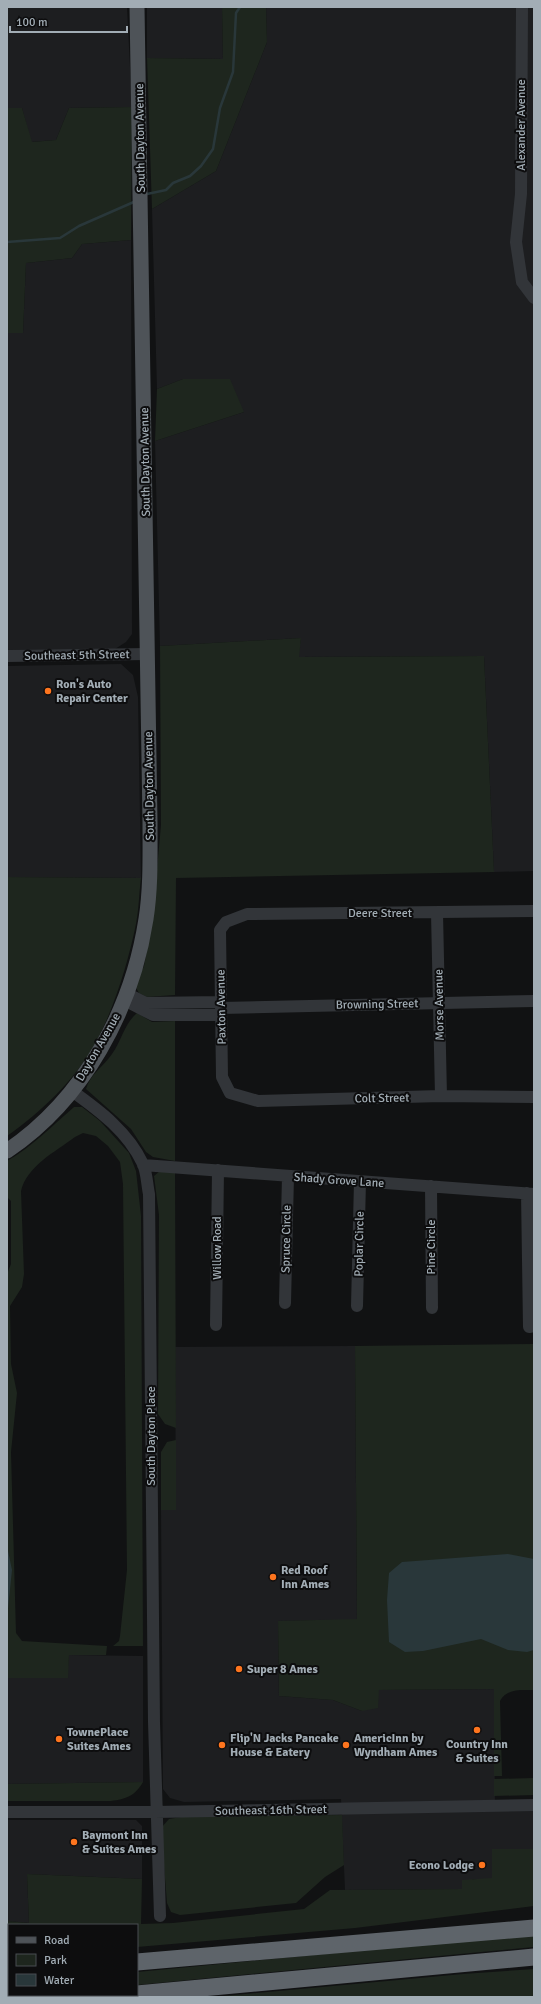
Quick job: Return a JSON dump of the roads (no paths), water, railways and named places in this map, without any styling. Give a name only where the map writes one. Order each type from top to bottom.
[{"type":"highway","points":[[400,1939],[534,1919]]},
{"type":"highway","points":[[138,1962],[534,1928]]},
{"type":"highway","points":[[138,1994],[534,1956]]},
{"type":"highway","points":[[401,1969],[534,1962]]},
{"type":"highway","points":[[137,1997],[184,1989]]},
{"type":"highway","points":[[102,1997],[112,1996]]},
{"type":"main road","name":"South Dayton Avenue","points":[[137,7],[150,822],[150,887],[147,918]]},
{"type":"main road","name":"Dayton Avenue","points":[[7,1151],[52,1113],[72,1092],[90,1067],[104,1043],[125,997],[139,954],[147,918]]},
{"type":"street","name":"Alexander Avenue","points":[[522,7],[521,194],[516,242],[522,282],[534,298]]},
{"type":"street","name":"Southeast 5th Street","points":[[7,656],[147,654]]},
{"type":"street","name":"Deere Street","points":[[226,922],[247,914],[534,911]]},
{"type":"street","name":"Morse Avenue","points":[[437,913],[441,1096]]},
{"type":"street","name":"Paxton Avenue","points":[[226,922],[220,930],[222,1077],[230,1093]]},
{"type":"street","name":"Browning Street","points":[[125,997],[146,1003],[221,1008],[534,1001]]},
{"type":"street","name":"South Dayton Place","points":[[72,1092],[110,1120],[131,1143],[143,1165],[149,1194],[155,1812]]},
{"type":"street","name":"Colt Street","points":[[230,1093],[258,1101],[441,1096],[534,1097]]},
{"type":"street","name":"Shady Grove Lane","points":[[143,1165],[531,1194]]},
{"type":"street","name":"Willow Road","points":[[216,1325],[218,1170]]},
{"type":"street","name":"Spruce Circle","points":[[285,1303],[288,1176]]},
{"type":"street","name":"Poplar Circle","points":[[357,1306],[360,1181]]},
{"type":"street","name":"Pine Circle","points":[[431,1186],[432,1308]]},
{"type":"street","points":[[531,1194],[529,1327],[534,1326]]},
{"type":"street","name":"Southeast 16th Street","points":[[7,1812],[155,1812],[534,1804]]},
{"type":"street","points":[[155,1812],[160,1916]]},
{"type":"water","points":[[7,1546],[12,1570],[7,1618]]},
{"type":"water","points":[[508,1554],[534,1559],[534,1650],[527,1652],[508,1650],[481,1639],[423,1651],[405,1652],[389,1642],[387,1600],[389,1573],[402,1562]]},
{"type":"waterway","points":[[147,194],[166,190],[173,183],[190,176],[201,166],[213,149],[220,108],[233,72],[236,13],[240,7]]},
{"type":"waterway","points":[[7,242],[60,238],[79,226],[136,201]]},
{"type":"place","name":"Ron's Auto Repair Center","points":[[48,691]]},
{"type":"place","name":"Red Roof Inn Ames","points":[[273,1577]]},
{"type":"place","name":"Super 8 Ames","points":[[239,1669]]},
{"type":"place","name":"Country Inn & Suites","points":[[477,1730]]},
{"type":"place","name":"TownePlace Suites Ames","points":[[59,1739]]},
{"type":"place","name":"Flip'N Jacks Pancake House & Eatery","points":[[222,1745]]},
{"type":"place","name":"AmericInn by Wyndham Ames","points":[[346,1745]]},
{"type":"place","name":"Baymont Inn & Suites Ames","points":[[74,1842]]},
{"type":"place","name":"Econo Lodge","points":[[482,1865]]}]
